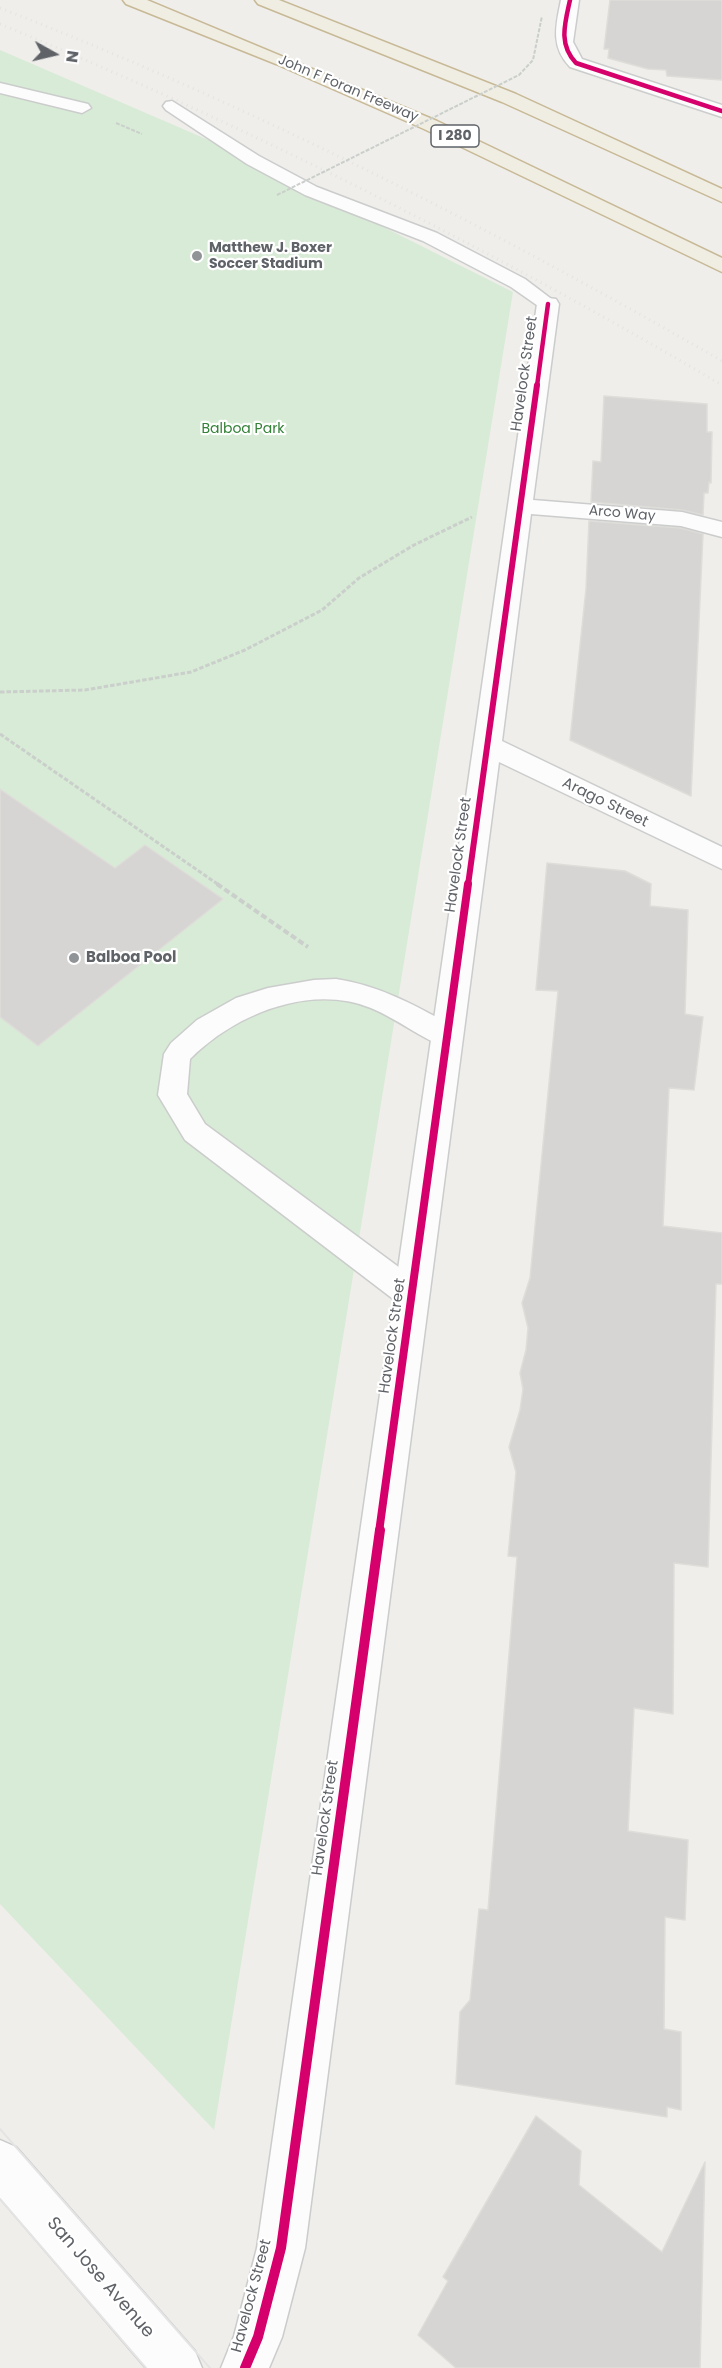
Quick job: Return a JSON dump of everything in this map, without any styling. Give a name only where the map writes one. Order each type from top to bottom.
[{"type":"highway","points":[[112,0],[182,20]]},
{"type":"highway","name":"John F Foran Freeway","points":[[132,0],[440,129],[722,266]]},
{"type":"highway","points":[[272,2],[519,103],[722,196]]},
{"type":"street","points":[[570,0],[563,47],[567,56],[588,69],[722,111]]},
{"type":"street","name":"Havelock Street","points":[[245,2368],[258,2337],[281,2248],[548,304]]},
{"type":"street","name":"Arco Way","points":[[520,513],[682,519],[722,530]]},
{"type":"street","name":"Arago Street","points":[[488,746],[722,859]]},
{"type":"street","name":"San Jose Avenue","points":[[0,2136],[11,2176],[178,2368]]},
{"type":"lane","points":[[0,88],[82,108]]},
{"type":"lane","points":[[172,106],[253,160],[311,190],[430,237],[518,284],[548,304]]},
{"type":"lane","points":[[412,1295],[195,1132],[172,1095],[178,1054],[206,1026],[237,1009],[274,998],[322,989],[357,993],[388,1003],[448,1037]]},
{"type":"path","points":[[277,195],[519,75],[533,60],[542,15]]},
{"type":"path","points":[[0,692],[85,690],[191,672],[245,650],[322,610],[359,578],[461,521],[520,513]]},
{"type":"path","points":[[0,734],[311,949]]},
{"type":"green space","name":"Balboa Park","points":[[0,50],[220,145],[513,292],[214,2130],[0,1904]]},
{"type":"building","points":[[610,0],[722,0],[722,80],[667,76],[666,70],[648,69],[608,58],[609,49],[604,49]]},
{"type":"building","points":[[604,396],[707,404],[707,432],[712,432],[711,483],[709,482],[708,493],[704,493],[703,515],[682,510],[591,502],[593,461],[601,462]]},
{"type":"building","points":[[589,521],[681,528],[703,534],[691,796],[570,740],[586,589]]},
{"type":"building","name":"Balboa Pool","points":[[0,789],[115,868],[145,845],[223,899],[38,1046],[0,1017]]},
{"type":"building","points":[[547,863],[625,871],[651,884],[650,906],[688,910],[685,1014],[703,1017],[694,1090],[669,1088],[663,1226],[722,1233],[722,1284],[716,1284],[708,1567],[674,1563],[673,1714],[634,1708],[628,1831],[688,1840],[685,1920],[665,1917],[664,2029],[681,2032],[681,2110],[667,2107],[667,2117],[456,2084],[460,2012],[470,2000],[479,1909],[488,1910],[517,1557],[508,1556],[516,1472],[509,1447],[520,1410],[523,1389],[520,1373],[526,1350],[528,1328],[522,1303],[530,1278],[558,991],[536,990]]},
{"type":"building","points":[[536,2116],[581,2151],[579,2185],[662,2252],[705,2162],[700,2368],[456,2368],[418,2335],[448,2281],[443,2277]]},
{"type":"tram line","points":[[0,2129],[210,2368]]},
{"type":"tram line","points":[[0,2199],[146,2368]]},
{"type":"railway","points":[[0,8],[186,86],[368,171],[546,263],[722,361]]},
{"type":"railway","points":[[0,24],[93,63],[277,147],[546,285],[722,385]]},
{"type":"cycle path","points":[[570,0],[564,42],[566,50],[576,63],[722,111]]},
{"type":"cycle path","points":[[245,2368],[258,2337],[281,2248],[548,304]]},
{"type":"place","name":"Matthew J. Boxer Soccer Stadium","points":[[197,256]]},
{"type":"place","name":"Balboa Pool","points":[[74,958]]}]
